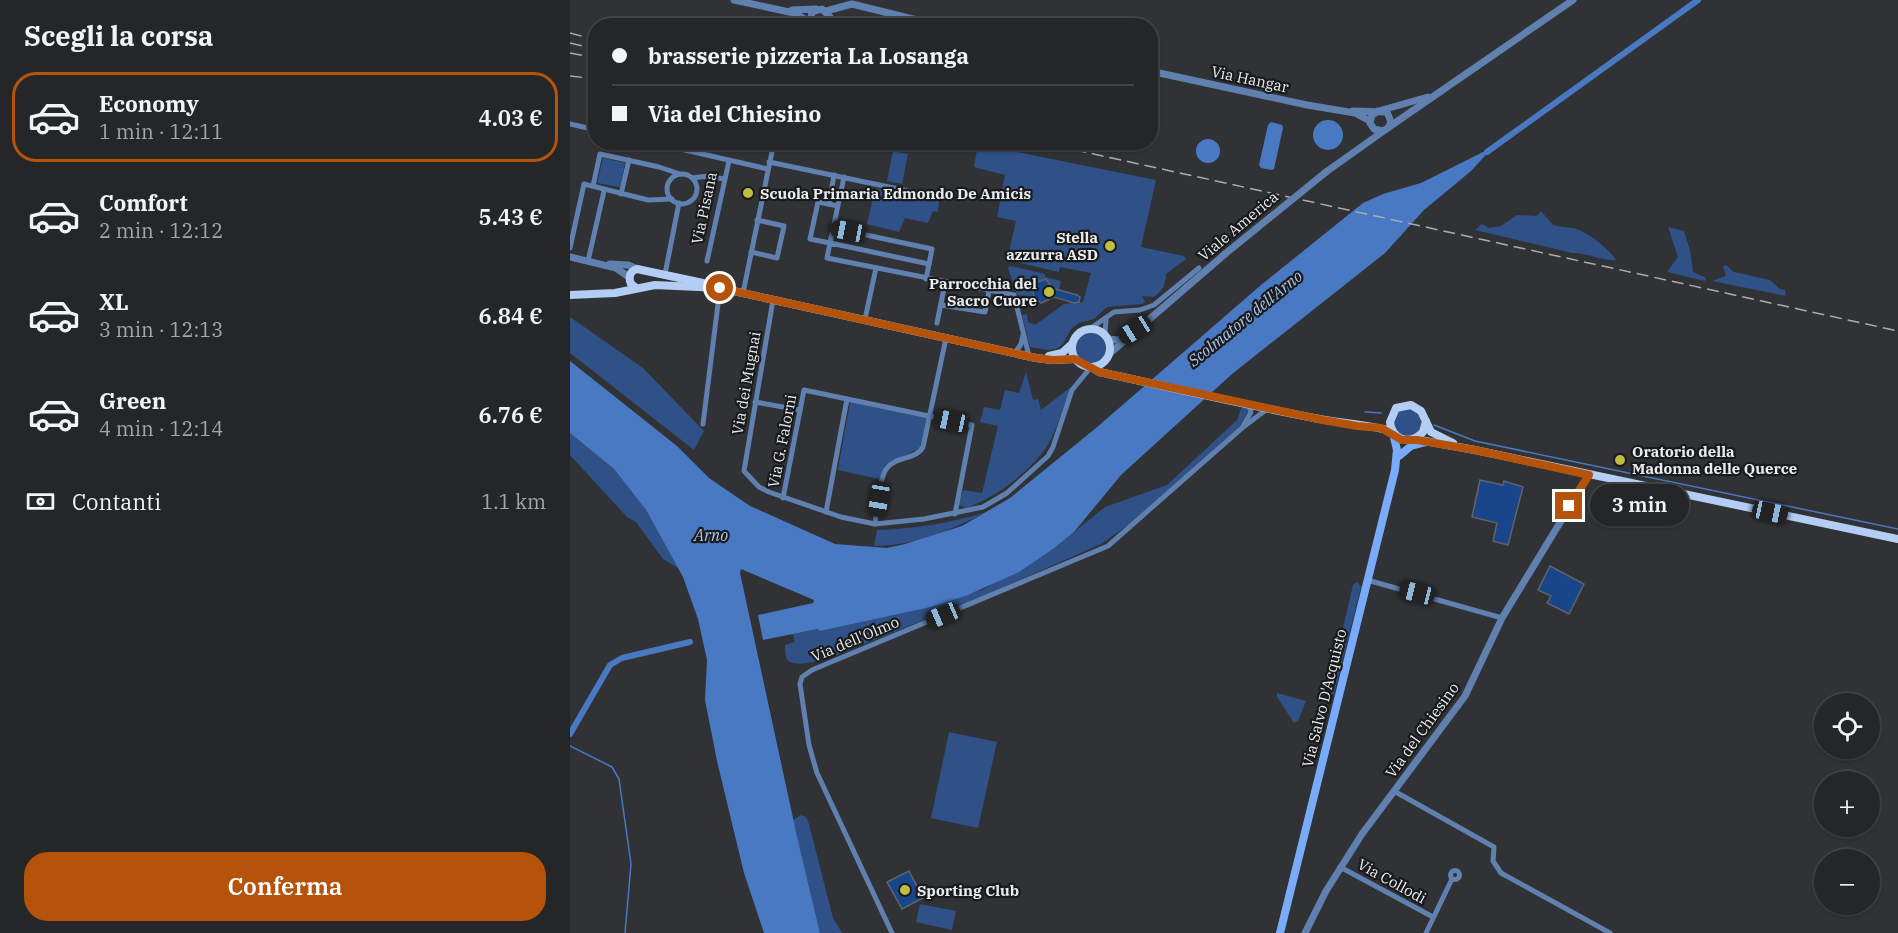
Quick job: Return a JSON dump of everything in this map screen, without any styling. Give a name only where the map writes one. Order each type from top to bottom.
[{"type":"main road","points":[[570,295],[592,293],[647,281],[642,271]]},
{"type":"main road","points":[[634,283],[632,272],[664,274],[1047,360],[1075,359],[1092,368],[1113,373],[1269,408],[1359,426],[1381,428],[1402,440],[1475,450],[1898,539]]},
{"type":"main road","points":[[634,283],[720,288]]},
{"type":"main road","points":[[941,336],[946,334],[1056,356],[1072,344],[1076,335],[1091,328],[1106,336],[1113,373]]},
{"type":"main road","points":[[1072,344],[1075,359]]},
{"type":"main road","points":[[1092,368],[1101,364],[1108,355]]},
{"type":"main road","points":[[1244,402],[1250,401],[1363,423],[1378,423],[1391,416],[1400,406],[1411,405],[1421,411],[1429,430],[1436,435],[1475,450]]},
{"type":"main road","points":[[1391,416],[1390,426],[1397,453],[1395,470]]},
{"type":"main road","points":[[1395,470],[1404,447],[1423,432],[1426,422]]},
{"type":"main road","points":[[1399,456],[1411,446],[1429,442]]},
{"type":"main road","name":"Via Salvo D'Acquisto","points":[[1280,933],[1395,470]]},
{"type":"street","points":[[734,0],[784,10],[826,11],[846,5],[906,18]]},
{"type":"street","name":"Viale America","points":[[1108,355],[1225,254],[1326,172],[1573,0]]},
{"type":"street","points":[[834,18],[840,11],[858,7]]},
{"type":"street","points":[[811,18],[811,14],[816,9]]},
{"type":"street","points":[[784,10],[799,18]]},
{"type":"street","points":[[826,11],[828,18]]},
{"type":"street","name":"Via Hangar","points":[[1158,73],[1360,114],[1371,124]]},
{"type":"street","name":"Viale America","points":[[1362,145],[1369,135],[1372,115],[1380,110],[1439,93]]},
{"type":"street","points":[[1371,124],[1378,131],[1387,128],[1390,116],[1380,110]]},
{"type":"street","name":"Via Hangar","points":[[1345,111],[1380,110]]},
{"type":"street","points":[[570,124],[588,128]]},
{"type":"street","points":[[683,150],[768,169]]},
{"type":"street","points":[[743,293],[772,150]]},
{"type":"street","points":[[593,186],[600,154],[667,169],[692,178],[708,176],[724,180]]},
{"type":"street","points":[[621,194],[629,160]]},
{"type":"street","name":"Via Pisana","points":[[707,261],[729,161]]},
{"type":"street","points":[[769,162],[932,196]]},
{"type":"street","points":[[667,169],[671,180]]},
{"type":"street","points":[[672,199],[668,189],[671,180],[680,174]]},
{"type":"street","points":[[829,204],[834,175]]},
{"type":"street","points":[[570,248],[584,184],[621,194],[652,200],[672,199],[679,203],[692,200],[697,186],[708,176]]},
{"type":"street","points":[[844,177],[827,258],[1014,296],[1028,352]]},
{"type":"street","points":[[692,178],[697,186]]},
{"type":"street","points":[[588,261],[604,190]]},
{"type":"street","points":[[838,206],[818,202],[810,239],[929,264]]},
{"type":"street","points":[[664,274],[679,203]]},
{"type":"street","points":[[751,252],[777,258],[784,226],[757,220]]},
{"type":"street","points":[[833,228],[932,249],[926,279]]},
{"type":"street","points":[[857,249],[860,233]]},
{"type":"street","points":[[902,258],[905,243]]},
{"type":"street","points":[[864,266],[867,251]]},
{"type":"street","points":[[888,271],[890,256]]},
{"type":"street","points":[[570,257],[622,271],[634,283]]},
{"type":"street","points":[[601,264],[628,266],[642,271]]},
{"type":"street","points":[[865,319],[876,268]]},
{"type":"street","points":[[1091,328],[1114,312],[1140,310],[1152,306],[1199,268]]},
{"type":"street","points":[[937,323],[945,283]]},
{"type":"street","points":[[703,424],[720,288]]},
{"type":"street","points":[[940,305],[985,312],[989,291]]},
{"type":"street","name":"Via dei Mugnai","points":[[773,300],[744,471],[759,487],[783,498]]},
{"type":"street","points":[[1108,316],[1104,324],[1106,336],[1120,340],[1135,330]]},
{"type":"street","points":[[1017,350],[1022,342],[1023,330]]},
{"type":"street","points":[[875,524],[885,469],[921,451],[930,416],[941,336]]},
{"type":"street","points":[[783,498],[848,519],[875,524],[897,523],[973,511],[997,500],[1046,458],[1053,447],[1072,390],[1092,368]]},
{"type":"street","name":"Via G. Falorni","points":[[783,498],[804,390],[847,399]]},
{"type":"street","points":[[826,512],[847,399],[972,425],[955,514]]},
{"type":"street","points":[[755,402],[800,410]]},
{"type":"street","points":[[1242,428],[1251,412],[1244,402]]},
{"type":"street","name":"Via dell'Olmo","points":[[892,933],[817,773],[809,745],[800,684],[802,678],[812,670],[1108,546],[1242,428],[1269,408]]},
{"type":"street","name":"Via del Chiesino","points":[[1305,933],[1340,867],[1465,696],[1502,618],[1589,475]]},
{"type":"street","points":[[1367,580],[1502,618]]},
{"type":"street","points":[[1394,792],[1494,848],[1493,861],[1501,873],[1611,933]]},
{"type":"street","name":"Via Collodi","points":[[1340,867],[1433,917]]},
{"type":"street","points":[[1426,933],[1452,879]]},
{"type":"shaded area","points":[[977,150],[1008,150],[1156,180],[1141,247],[1184,256],[1186,259],[1166,274],[1163,287],[1154,297],[1142,296],[1145,302],[1142,304],[1107,307],[1094,319],[1079,323],[1071,329],[1063,344],[1056,349],[1030,347],[1022,315],[1027,314],[1028,322],[1035,325],[1064,304],[1083,302],[1091,273],[1060,267],[1059,272],[1007,260],[1016,221],[997,217],[1005,175],[974,167]]},
{"type":"shaded area","points":[[893,151],[908,154],[902,184],[887,181]]},
{"type":"shaded area","points":[[603,158],[625,163],[620,187],[597,183]]},
{"type":"shaded area","points":[[875,188],[939,201],[938,212],[933,211],[928,223],[905,218],[899,232],[867,224]]},
{"type":"shaded area","points":[[1541,211],[1553,225],[1573,228],[1591,236],[1603,245],[1616,260],[1572,253],[1475,230],[1482,224],[1489,228],[1501,226],[1517,215],[1537,216]]},
{"type":"shaded area","points":[[1668,227],[1684,231],[1693,272],[1706,278],[1705,281],[1667,272],[1678,257]]},
{"type":"shaded area","points":[[1726,265],[1734,272],[1770,280],[1780,289],[1785,290],[1786,296],[1712,281],[1726,276],[1723,266]]},
{"type":"shaded area","points":[[1010,266],[1045,274],[1045,277],[1061,281],[1059,290],[1052,288],[1046,279],[1037,282],[1032,288],[1033,297],[1017,295],[1008,268]]},
{"type":"shaded area","points":[[570,317],[643,368],[704,431],[694,450],[570,353]]},
{"type":"shaded area","points":[[1091,333],[1102,337],[1106,348],[1102,359],[1091,363],[1080,359],[1076,348],[1080,337]]},
{"type":"shaded area","points":[[1026,372],[1033,400],[1038,399],[1041,410],[1071,387],[1049,443],[1023,473],[1001,490],[966,508],[959,505],[963,490],[982,493],[998,426],[980,422],[984,407],[1000,410],[1005,390],[1019,393]]},
{"type":"shaded area","points":[[850,402],[927,418],[920,448],[885,465],[879,479],[838,470]]},
{"type":"shaded area","points":[[1242,406],[1248,408],[1248,411],[1239,427],[1131,523],[1101,544],[979,598],[829,658],[800,664],[787,659],[785,645],[795,642],[793,634],[819,629],[820,631],[931,607],[984,589],[1053,549],[1105,507],[1167,485],[1237,420]]},
{"type":"shaded area","points":[[1407,409],[1417,413],[1421,423],[1417,433],[1407,437],[1397,433],[1393,423],[1397,413]]},
{"type":"shaded area","points":[[570,433],[614,469],[646,510],[678,568],[663,559],[636,522],[627,517],[570,455]]},
{"type":"shaded area","points":[[986,512],[932,536],[903,543],[874,546],[877,530],[932,525]]},
{"type":"shaded area","points":[[1357,582],[1361,587],[1334,694],[1329,696],[1339,644],[1344,641],[1341,637],[1353,585]]},
{"type":"shaded area","points":[[1277,693],[1306,701],[1298,721],[1294,723],[1277,697]]},
{"type":"shaded area","points":[[949,732],[997,742],[978,828],[931,818]]},
{"type":"shaded area","points":[[801,815],[806,817],[809,824],[833,918],[842,933],[820,933],[793,820]]},
{"type":"shaded area","points":[[920,904],[956,911],[952,930],[916,922]]},
{"type":"water","points":[[1328,120],[1334,121],[1342,129],[1342,141],[1334,149],[1328,150],[1322,149],[1314,141],[1313,135],[1314,129],[1322,121]]},
{"type":"water","points":[[1271,122],[1282,125],[1283,128],[1272,170],[1261,168],[1259,165],[1268,125]]},
{"type":"water","points":[[1208,139],[1216,143],[1220,151],[1216,159],[1208,163],[1200,159],[1196,151],[1200,143]]},
{"type":"water","name":"Arno","points":[[1493,147],[1471,171],[1424,210],[1385,253],[1232,374],[1121,475],[1074,532],[1019,572],[968,595],[931,607],[820,631],[818,629],[763,640],[758,615],[813,603],[814,600],[741,569],[796,832],[820,933],[764,933],[744,873],[717,761],[705,700],[707,660],[698,619],[683,577],[646,510],[614,469],[570,433],[570,361],[677,446],[709,478],[750,506],[835,544],[887,548],[905,544],[962,526],[1010,498],[1096,428],[1261,285],[1363,203],[1383,194],[1421,183]]},
{"type":"building","name":"Parrocchia del Sacro Cuore","points":[[1046,279],[1052,288],[1080,297],[1079,302],[1074,303],[1054,297],[1041,303],[1034,297],[1032,288],[1037,282]]},
{"type":"building","points":[[1480,480],[1503,485],[1504,481],[1523,487],[1508,545],[1493,541],[1497,523],[1472,517]]},
{"type":"building","points":[[1550,566],[1584,584],[1569,614],[1547,603],[1551,596],[1538,590]]},
{"type":"building","name":"Sporting Club","points":[[909,871],[923,898],[902,909],[887,882]]},
{"type":"waterway","name":"Scolmatore dell'Arno","points":[[1487,152],[1698,0]]},
{"type":"waterway","points":[[1365,412],[1381,413]]},
{"type":"waterway","points":[[1434,425],[1475,441],[1898,529]]},
{"type":"waterway","points":[[570,734],[610,665],[622,658],[690,642]]},
{"type":"waterway","points":[[570,746],[612,767],[619,779],[631,864],[625,933]]},
{"type":"railway","points":[[570,33],[588,38]]},
{"type":"railway","points":[[570,43],[588,47]]},
{"type":"railway","points":[[570,53],[588,56]]},
{"type":"railway","points":[[570,76],[588,78]]},
{"type":"railway","points":[[1075,150],[1898,331]]},
{"type":"place","name":"Scuola Primaria Edmondo De Amicis","points":[[748,193]]},
{"type":"place","name":"Stella azzurra ASD","points":[[1110,246]]},
{"type":"place","name":"Parrocchia del Sacro Cuore","points":[[1049,292]]},
{"type":"place","name":"Oratorio della Madonna delle Querce","points":[[1620,460]]},
{"type":"place","name":"Sporting Club","points":[[905,890]]},
{"type":"route","points":[[720,288],[1036,358],[1075,359],[1099,372],[1323,420],[1381,428],[1393,432],[1402,440],[1417,440],[1475,450],[1589,475],[1569,506]]}]
